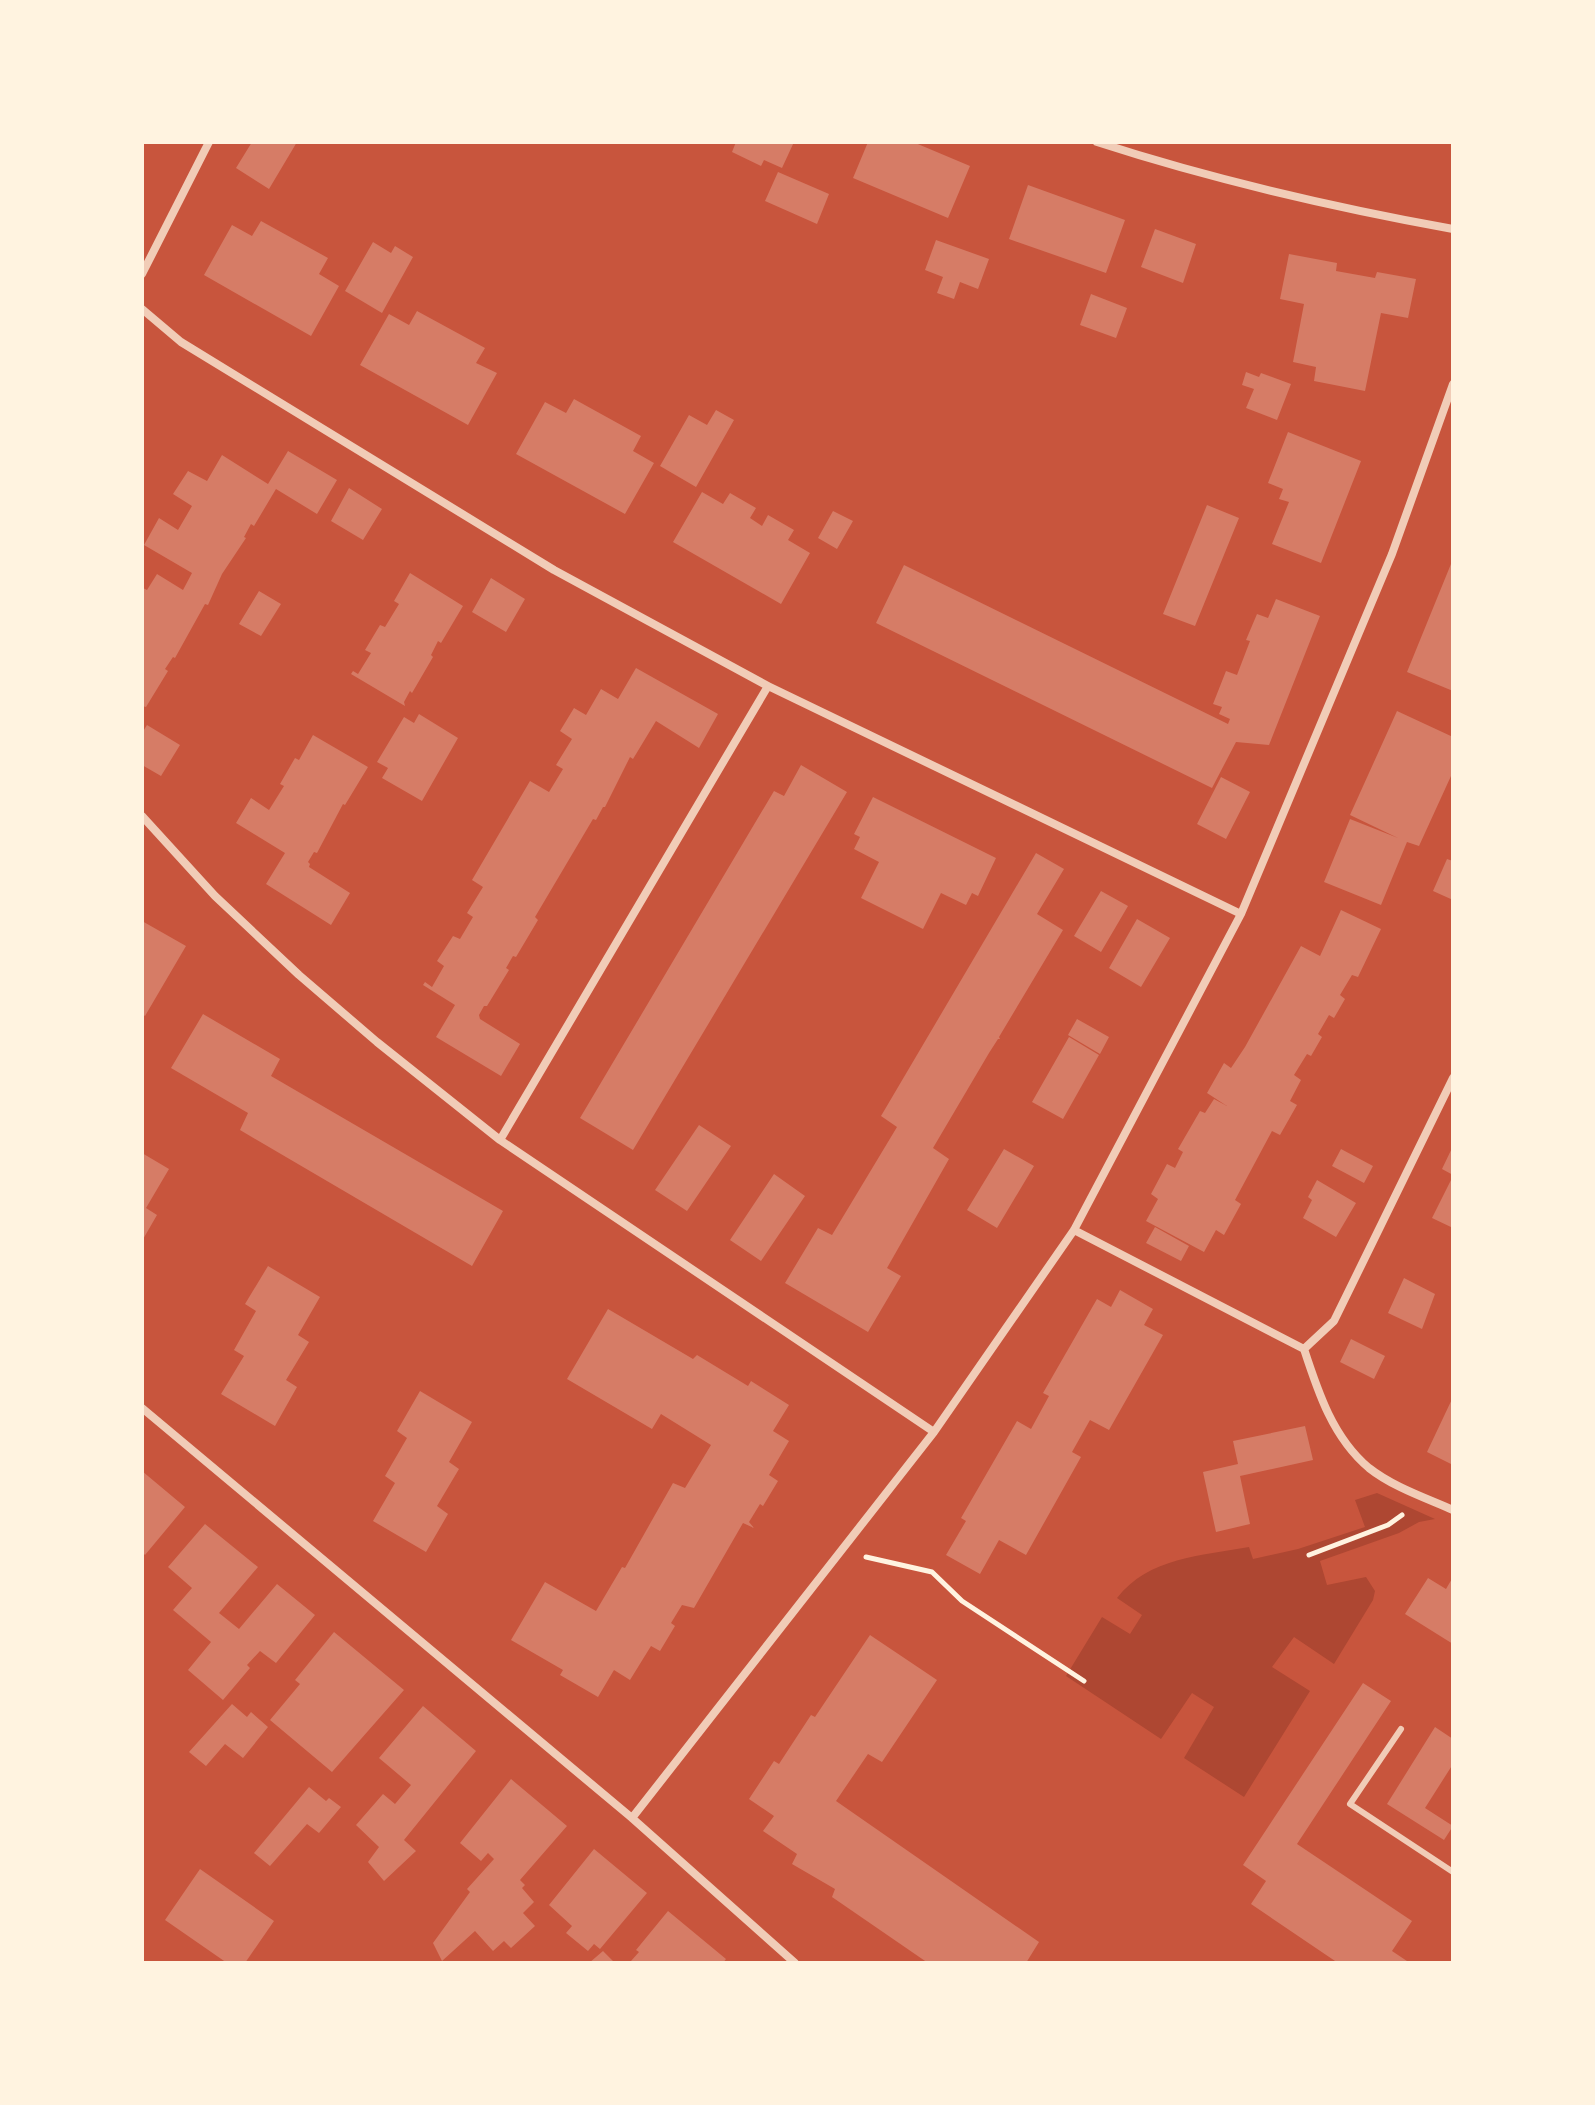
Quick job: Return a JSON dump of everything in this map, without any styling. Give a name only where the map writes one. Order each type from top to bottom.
[{"type":"street","points":[[142,274],[209,142]]},
{"type":"street","points":[[1097,142],[1174,167],[1284,196],[1453,229]]},
{"type":"street","points":[[142,309],[181,342],[554,570],[768,686],[1241,914]]},
{"type":"street","points":[[632,1818],[934,1432],[1074,1230],[1241,914],[1392,554],[1453,384]]},
{"type":"street","points":[[500,1140],[768,686]]},
{"type":"street","points":[[142,816],[215,896],[299,975],[500,1140],[934,1432]]},
{"type":"street","points":[[1304,1349],[1334,1321],[1453,1078]]},
{"type":"street","points":[[1074,1230],[1304,1349],[1336,1431],[1370,1468],[1453,1510]]},
{"type":"street","points":[[142,1408],[632,1818],[795,1963]]},
{"type":"lane","points":[[1401,1729],[1350,1804],[1453,1872]]},
{"type":"path","points":[[1309,1555],[1388,1525],[1426,1498]]},
{"type":"path","points":[[842,1551],[932,1572],[962,1601],[1084,1681]]},
{"type":"shaded area","points":[[1377,1493],[1435,1519],[1419,1522],[1399,1533],[1320,1561],[1327,1585],[1366,1577],[1375,1591],[1373,1600],[1334,1664],[1294,1637],[1272,1667],[1310,1691],[1244,1797],[1184,1758],[1214,1707],[1192,1693],[1161,1739],[1066,1676],[1102,1617],[1130,1634],[1142,1615],[1117,1598],[1144,1574],[1177,1560],[1249,1547],[1253,1559],[1298,1549],[1365,1527],[1355,1500]]},
{"type":"building","points":[[252,142],[297,142],[269,189],[236,168]]},
{"type":"building","points":[[736,142],[794,142],[782,168],[764,160],[761,166],[732,152]]},
{"type":"building","points":[[868,142],[913,142],[970,166],[948,218],[853,178]]},
{"type":"building","points":[[778,172],[829,194],[817,224],[765,201]]},
{"type":"building","points":[[1028,185],[1125,220],[1106,273],[1009,239]]},
{"type":"building","points":[[261,221],[328,258],[319,274],[339,286],[311,336],[204,275],[232,225],[252,236]]},
{"type":"building","points":[[1155,229],[1196,244],[1183,283],[1141,267]]},
{"type":"building","points":[[936,240],[989,259],[978,289],[960,282],[954,299],[937,293],[943,277],[925,270]]},
{"type":"building","points":[[373,242],[391,253],[395,246],[413,257],[382,313],[345,291]]},
{"type":"building","points":[[1289,254],[1337,263],[1336,271],[1375,278],[1377,272],[1416,279],[1408,318],[1381,313],[1365,391],[1314,381],[1316,367],[1293,362],[1304,304],[1280,299]]},
{"type":"building","points":[[1091,294],[1127,308],[1116,338],[1080,325]]},
{"type":"building","points":[[417,311],[485,348],[476,363],[497,373],[468,425],[360,365],[389,314],[409,325]]},
{"type":"building","points":[[1246,372],[1259,377],[1261,373],[1291,384],[1277,420],[1246,408],[1254,389],[1242,385]]},
{"type":"building","points":[[574,399],[641,436],[633,451],[654,463],[625,514],[516,454],[545,402],[566,413]]},
{"type":"building","points":[[716,410],[734,420],[696,487],[660,466],[689,415],[707,425]]},
{"type":"building","points":[[1288,432],[1361,461],[1321,563],[1272,544],[1289,502],[1279,499],[1283,489],[1268,483]]},
{"type":"building","points":[[288,451],[337,480],[317,514],[276,489],[254,526],[251,524],[208,605],[205,604],[175,658],[165,669],[168,671],[146,707],[142,706],[142,590],[147,590],[157,574],[183,590],[192,573],[144,545],[159,518],[178,530],[192,506],[173,494],[188,471],[207,481],[222,455],[268,484]]},
{"type":"building","points":[[349,488],[382,509],[363,540],[331,521]]},
{"type":"building","points":[[702,492],[723,504],[730,493],[756,508],[750,518],[762,526],[768,515],[794,530],[788,540],[810,553],[781,604],[673,542]]},
{"type":"building","points":[[1207,505],[1239,518],[1195,626],[1163,614]]},
{"type":"building","points":[[833,511],[853,521],[837,549],[818,538]]},
{"type":"building","points":[[1453,559],[1453,691],[1407,672]]},
{"type":"building","points":[[904,565],[1228,724],[1230,719],[1219,714],[1222,707],[1213,704],[1226,671],[1237,675],[1257,614],[1268,618],[1276,599],[1320,616],[1269,745],[1236,742],[1212,788],[876,623]]},
{"type":"building","points":[[410,573],[463,606],[441,643],[438,641],[431,655],[433,657],[412,693],[410,691],[405,706],[351,674],[353,671],[358,674],[371,653],[365,650],[380,625],[385,627],[399,604],[394,601]]},
{"type":"building","points":[[491,578],[525,599],[506,632],[472,612]]},
{"type":"building","points":[[259,591],[281,604],[261,636],[239,624]]},
{"type":"building","points":[[636,668],[718,714],[699,748],[656,721],[633,759],[630,757],[605,807],[596,820],[593,819],[535,917],[538,920],[506,968],[509,970],[479,1015],[480,1019],[520,1044],[501,1076],[436,1037],[455,1005],[423,985],[425,982],[432,987],[444,966],[437,961],[453,936],[460,939],[473,917],[467,913],[483,887],[472,880],[530,781],[549,792],[563,769],[556,765],[572,739],[560,731],[574,708],[586,715],[601,689],[618,699]]},
{"type":"building","points":[[1397,711],[1453,737],[1453,777],[1419,846],[1407,842],[1381,905],[1324,882],[1350,819],[1398,838],[1350,815]]},
{"type":"building","points":[[419,714],[458,738],[422,801],[382,778],[388,768],[377,762],[404,717],[414,723]]},
{"type":"building","points":[[147,725],[180,745],[161,776],[142,765],[142,733]]},
{"type":"building","points":[[313,735],[368,767],[343,804],[317,853],[314,852],[308,862],[309,867],[350,893],[331,925],[266,884],[285,853],[236,823],[251,798],[269,810],[284,786],[280,784],[295,758],[299,760]]},
{"type":"building","points":[[801,765],[847,792],[633,1150],[580,1118],[774,791],[784,796]]},
{"type":"building","points":[[1221,777],[1250,792],[1226,839],[1197,824]]},
{"type":"building","points":[[873,797],[996,858],[978,896],[972,893],[966,905],[941,893],[923,929],[861,898],[879,862],[854,849],[860,837],[854,834]]},
{"type":"building","points":[[1036,853],[1064,869],[1037,914],[1063,930],[933,1148],[949,1159],[887,1268],[901,1276],[868,1332],[785,1283],[818,1228],[832,1235],[897,1127],[881,1116]]},
{"type":"building","points":[[1447,859],[1453,861],[1453,900],[1433,891]]},
{"type":"building","points":[[1101,891],[1128,906],[1101,952],[1074,936]]},
{"type":"building","points":[[1341,910],[1381,929],[1358,977],[1352,975],[1340,995],[1345,999],[1334,1018],[1329,1015],[1318,1034],[1322,1037],[1311,1056],[1307,1054],[1294,1075],[1301,1080],[1290,1101],[1297,1105],[1280,1135],[1272,1131],[1235,1200],[1241,1204],[1224,1235],[1216,1230],[1204,1252],[1146,1221],[1158,1199],[1151,1194],[1167,1164],[1175,1168],[1183,1152],[1178,1149],[1200,1111],[1205,1113],[1214,1099],[1227,1106],[1207,1093],[1224,1063],[1231,1068],[1245,1047],[1301,946],[1320,956]]},
{"type":"building","points":[[1137,919],[1170,938],[1141,987],[1109,968]]},
{"type":"building","points":[[142,921],[186,946],[145,1016],[142,1014]]},
{"type":"building","points":[[203,1014],[280,1059],[271,1076],[503,1211],[472,1266],[240,1130],[248,1113],[171,1068]]},
{"type":"building","points":[[1077,1019],[1109,1037],[1100,1054],[1068,1035]]},
{"type":"building","points":[[1069,1037],[1099,1055],[1063,1119],[1032,1102]]},
{"type":"building","points":[[699,1125],[731,1146],[687,1211],[655,1190]]},
{"type":"building","points":[[1453,1146],[1453,1175],[1442,1169]]},
{"type":"building","points":[[1004,1149],[1034,1166],[997,1228],[967,1210]]},
{"type":"building","points":[[1341,1149],[1373,1166],[1364,1183],[1332,1166]]},
{"type":"building","points":[[142,1153],[169,1169],[146,1208],[157,1215],[142,1241]]},
{"type":"building","points":[[774,1174],[805,1196],[761,1261],[730,1240]]},
{"type":"building","points":[[1453,1176],[1453,1228],[1432,1218]]},
{"type":"building","points":[[1317,1180],[1356,1203],[1336,1237],[1303,1218],[1312,1200],[1308,1197]]},
{"type":"building","points":[[1155,1227],[1189,1246],[1181,1261],[1146,1243]]},
{"type":"building","points":[[268,1266],[320,1297],[298,1335],[309,1342],[286,1380],[297,1387],[275,1426],[221,1394],[244,1356],[234,1350],[256,1311],[245,1304]]},
{"type":"building","points":[[1404,1278],[1435,1294],[1422,1329],[1388,1313]]},
{"type":"building","points":[[1120,1290],[1153,1309],[1144,1325],[1163,1335],[1109,1430],[1090,1420],[1072,1452],[1081,1457],[1026,1555],[999,1540],[980,1574],[946,1555],[966,1521],[961,1518],[1017,1421],[1031,1429],[1049,1396],[1043,1393],[1097,1299],[1111,1307]]},
{"type":"building","points":[[608,1309],[693,1359],[697,1355],[748,1386],[751,1381],[789,1405],[773,1431],[789,1441],[769,1475],[778,1481],[749,1522],[754,1528],[743,1523],[694,1608],[682,1605],[671,1623],[675,1626],[660,1651],[651,1646],[630,1680],[614,1670],[598,1697],[560,1675],[563,1670],[511,1640],[545,1582],[596,1611],[622,1567],[625,1568],[673,1483],[685,1488],[711,1445],[661,1414],[652,1429],[567,1379]]},
{"type":"building","points":[[1351,1339],[1385,1356],[1374,1379],[1340,1362]]},
{"type":"building","points":[[420,1391],[472,1422],[449,1462],[459,1469],[437,1506],[448,1514],[426,1552],[373,1521],[395,1483],[385,1476],[407,1438],[397,1431]]},
{"type":"building","points":[[1453,1397],[1453,1465],[1427,1452]]},
{"type":"building","points":[[1305,1426],[1313,1460],[1240,1476],[1250,1524],[1216,1532],[1203,1472],[1238,1464],[1233,1441]]},
{"type":"building","points":[[142,1471],[185,1507],[145,1555],[142,1552]]},
{"type":"building","points":[[205,1524],[258,1567],[219,1613],[239,1629],[277,1584],[315,1615],[276,1663],[260,1651],[223,1700],[188,1670],[211,1642],[173,1610],[192,1588],[168,1567]]},
{"type":"building","points":[[1453,1577],[1453,1644],[1405,1614],[1428,1578],[1446,1589]]},
{"type":"building","points":[[334,1632],[404,1690],[332,1772],[270,1720],[300,1684],[295,1680]]},
{"type":"building","points":[[870,1635],[937,1680],[882,1762],[868,1754],[836,1801],[1039,1942],[1026,1963],[928,1963],[832,1897],[835,1889],[792,1864],[797,1854],[763,1831],[774,1816],[749,1799],[774,1761],[779,1764],[811,1715],[815,1717]]},
{"type":"building","points":[[1363,1683],[1391,1701],[1297,1844],[1412,1921],[1392,1951],[1410,1963],[1338,1963],[1251,1904],[1266,1881],[1243,1865]]},
{"type":"building","points":[[232,1704],[247,1717],[251,1712],[268,1727],[243,1758],[225,1744],[206,1766],[189,1752]]},
{"type":"building","points":[[423,1706],[476,1751],[404,1840],[416,1851],[384,1881],[368,1862],[379,1847],[356,1825],[383,1794],[395,1804],[411,1785],[379,1758]]},
{"type":"building","points":[[1435,1727],[1453,1739],[1453,1764],[1425,1808],[1453,1826],[1444,1840],[1387,1804]]},
{"type":"building","points":[[511,1779],[567,1826],[520,1880],[525,1885],[522,1888],[534,1902],[523,1913],[535,1926],[511,1948],[504,1941],[493,1951],[475,1931],[442,1961],[433,1943],[470,1892],[467,1889],[494,1859],[488,1853],[481,1861],[460,1843]]},
{"type":"building","points":[[309,1787],[326,1801],[329,1798],[341,1807],[319,1833],[307,1824],[270,1866],[254,1853]]},
{"type":"building","points":[[594,1849],[647,1893],[600,1949],[594,1944],[588,1951],[566,1933],[572,1926],[549,1905]]},
{"type":"building","points":[[200,1869],[274,1921],[245,1963],[227,1963],[165,1920]]},
{"type":"building","points":[[668,1911],[726,1959],[723,1963],[633,1963],[631,1961],[639,1952],[636,1950]]},
{"type":"building","points":[[603,1951],[615,1963],[589,1963]]}]
